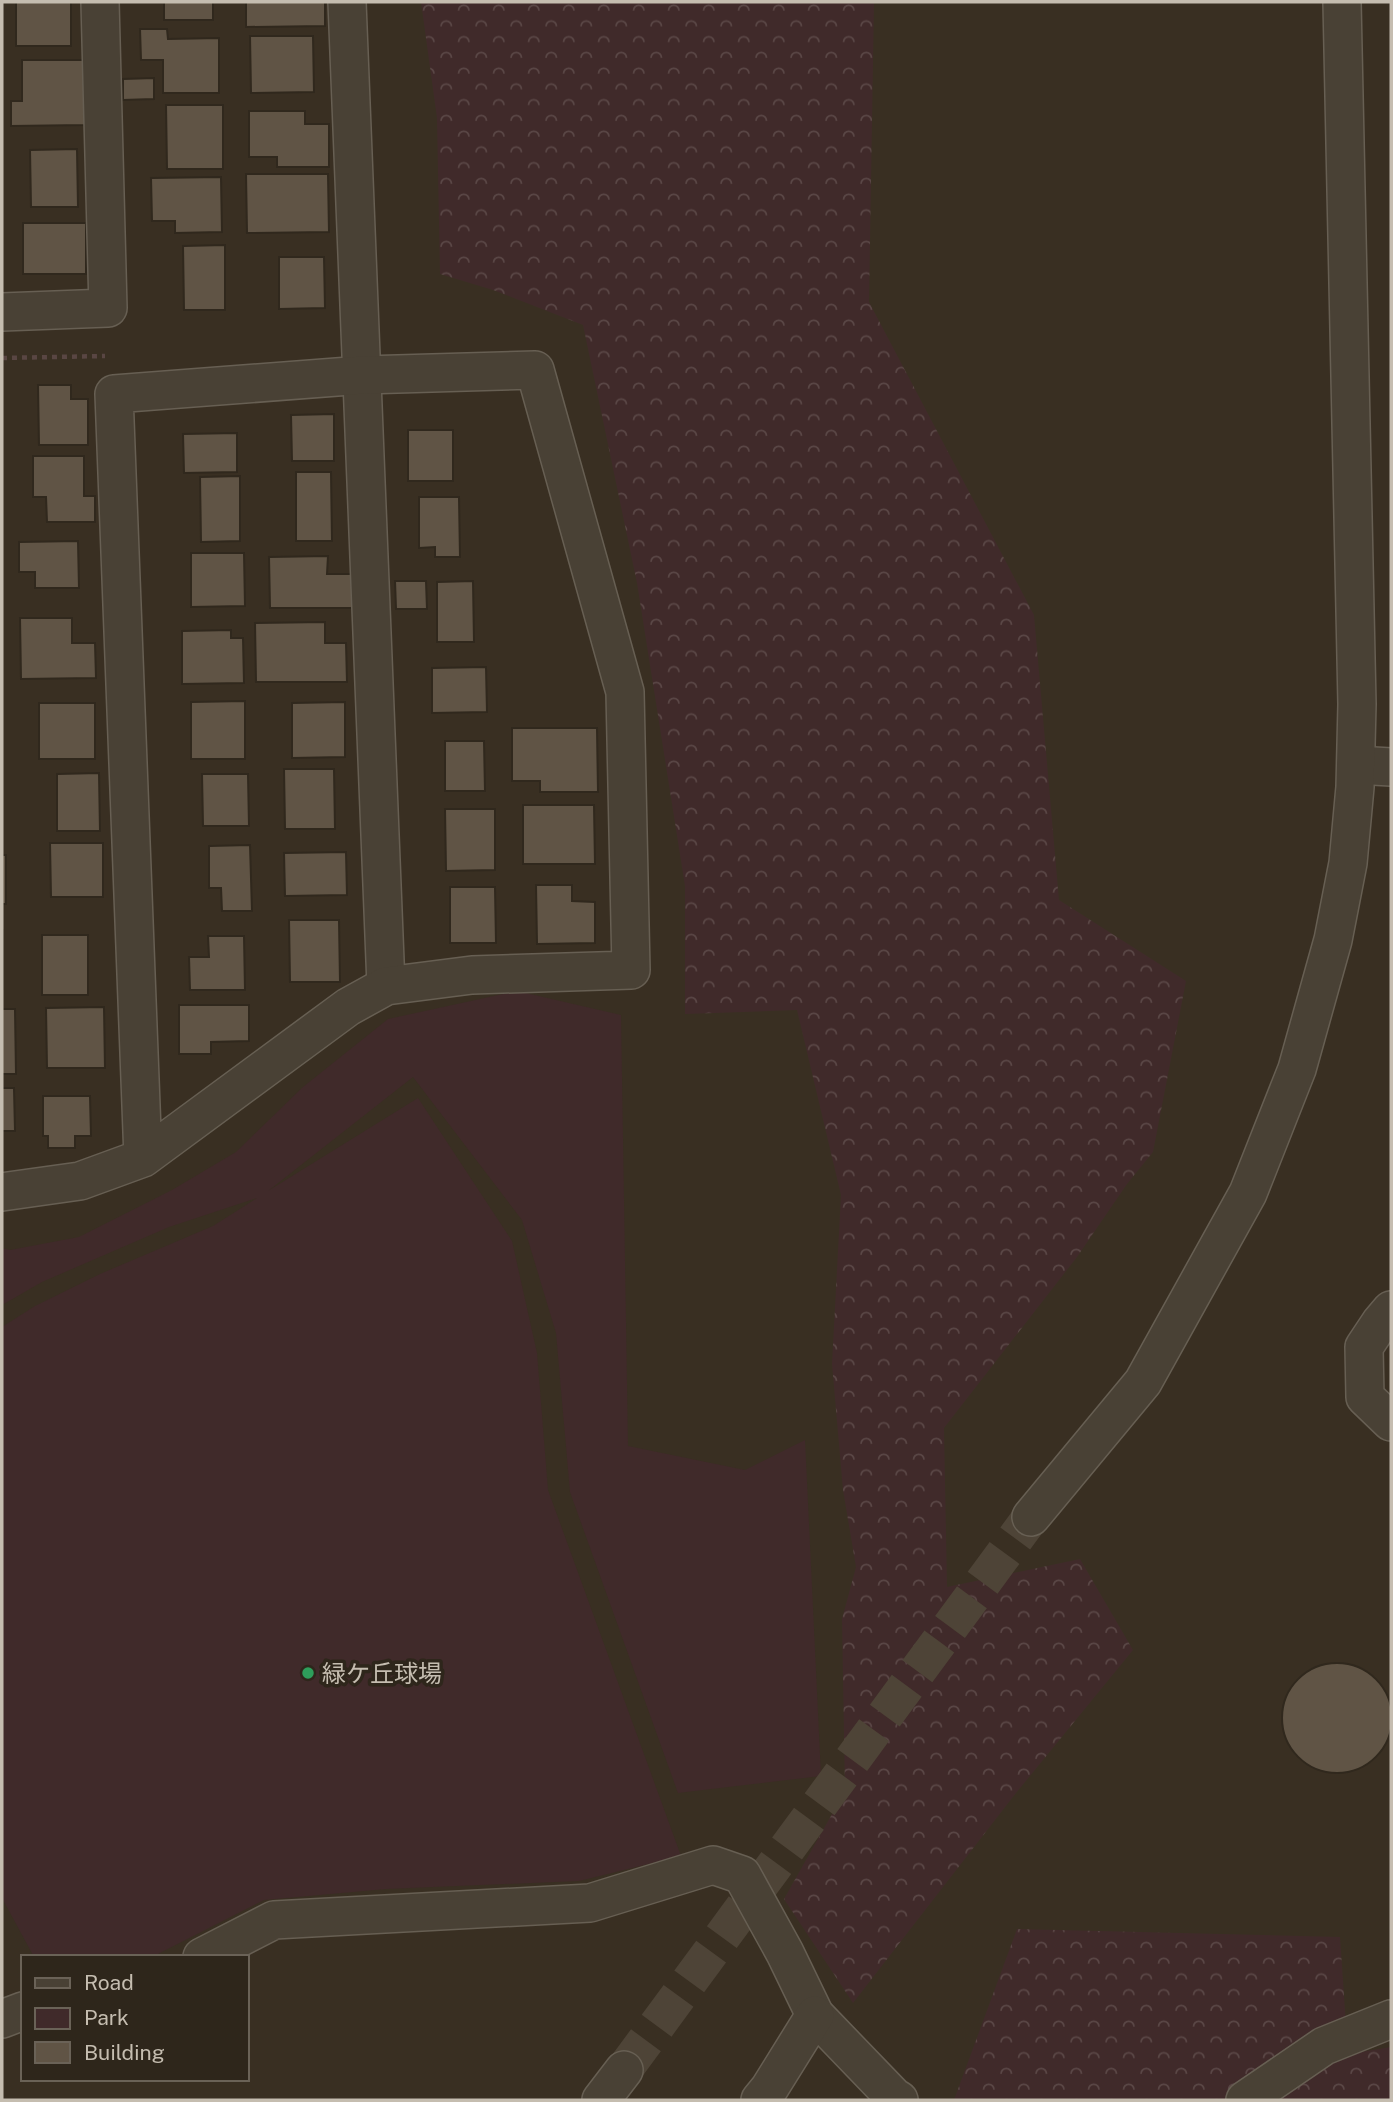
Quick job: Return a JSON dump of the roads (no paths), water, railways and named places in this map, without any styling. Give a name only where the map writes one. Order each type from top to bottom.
[{"type":"street","points":[[2,312],[108,308],[100,2]]},
{"type":"street","points":[[347,2],[386,986]]},
{"type":"street","points":[[1031,1517],[1143,1382],[1248,1193],[1297,1069],[1333,940],[1348,863],[1374,766],[1357,691],[1342,2]]},
{"type":"street","points":[[2,1192],[80,1181],[142,1158],[348,1007],[386,986],[472,975],[631,970],[625,692],[535,370],[362,375],[114,394],[142,1158]]},
{"type":"street","points":[[1391,1310],[1364,1347],[1365,1397],[1391,1422]]},
{"type":"street","points":[[206,1955],[274,1920],[590,1903],[713,1865],[742,1875],[815,2015],[899,2100]]},
{"type":"street","points":[[2,2019],[21,2012]]},
{"type":"street","points":[[760,2100],[769,2090],[815,2015]]},
{"type":"street","points":[[1245,2100],[1324,2046],[1391,2019]]},
{"type":"street","points":[[601,2100],[624,2070]]},
{"type":"tunnel","points":[[624,2070],[1031,1517]]},
{"type":"place","name":"緑ケ丘球場","points":[[308,1673]]}]
